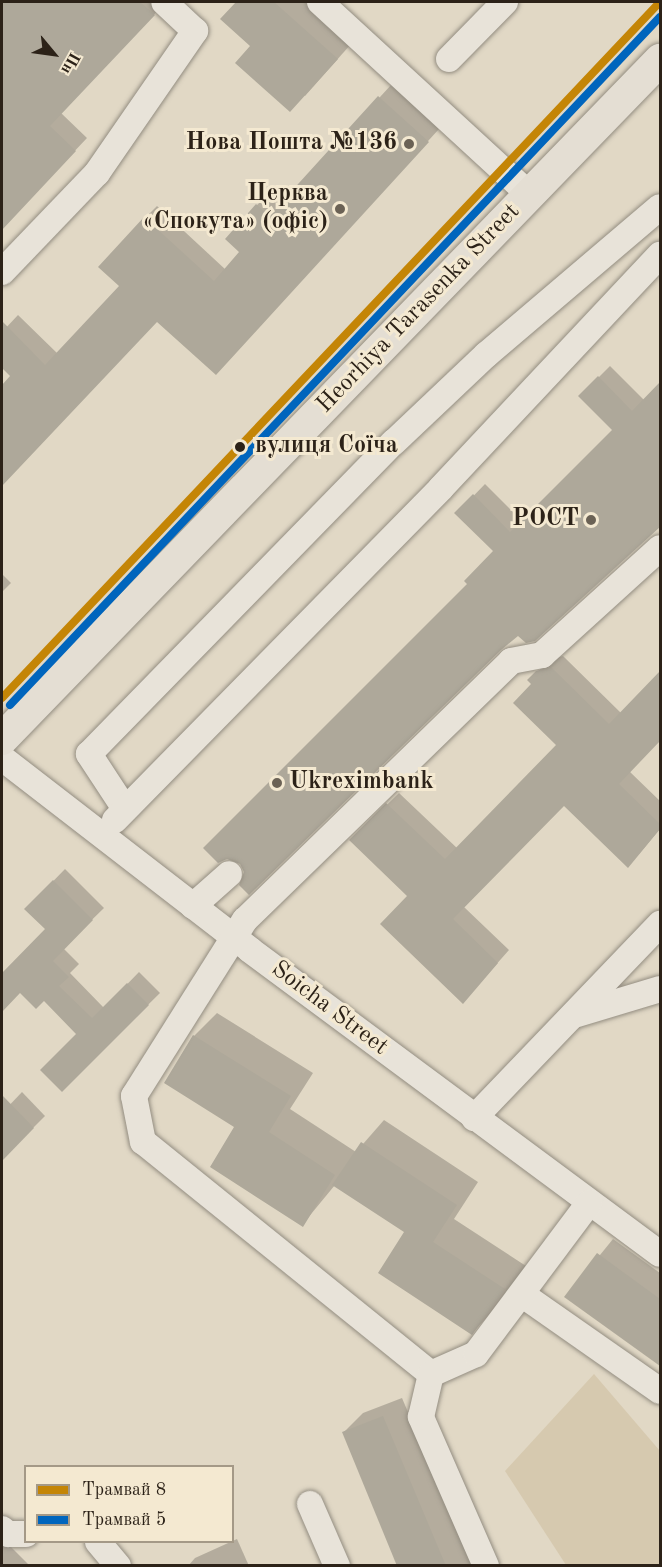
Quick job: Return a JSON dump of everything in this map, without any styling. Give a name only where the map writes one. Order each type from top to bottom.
[{"type":"main road","name":"Heorhiya Tarasenka Street","points":[[2,739],[660,60]]},
{"type":"street","points":[[2,272],[97,173],[195,31],[164,2]]},
{"type":"street","points":[[320,2],[530,195]]},
{"type":"street","points":[[449,59],[505,2]]},
{"type":"street","points":[[125,809],[89,754],[394,442],[486,355],[660,207]]},
{"type":"street","points":[[99,835],[441,488],[660,255]]},
{"type":"street","points":[[431,1374],[143,1142],[134,1096],[232,936],[511,661],[542,655],[660,548]]},
{"type":"street","name":"Soicha Street","points":[[2,758],[232,936],[660,1254]]},
{"type":"street","points":[[193,906],[229,874]]},
{"type":"street","points":[[474,1118],[660,924]]},
{"type":"street","points":[[571,1016],[660,989]]},
{"type":"street","points":[[431,1374],[476,1354],[589,1203]]},
{"type":"street","points":[[523,1294],[660,1391]]},
{"type":"street","points":[[431,1374],[421,1417],[486,1566]]},
{"type":"street","points":[[310,1504],[338,1566]]},
{"type":"street","points":[[2,1529],[8,1534],[24,1534]]},
{"type":"street","points":[[99,1543],[118,1566]]},
{"type":"shaded area","points":[[594,1374],[660,1451],[660,1565],[566,1565],[505,1471]]},
{"type":"building","points":[[2,2],[140,2],[155,15],[50,126],[76,151],[2,230]]},
{"type":"building","points":[[236,2],[274,2],[338,59],[290,112],[235,63],[250,46],[220,19]]},
{"type":"building","points":[[378,96],[429,142],[216,375],[157,322],[2,486],[2,385],[10,376],[2,368],[2,321],[45,365],[119,286],[98,267],[144,217],[214,281],[239,252],[225,239],[256,204],[269,216]]},
{"type":"building","points":[[598,376],[632,411],[660,382],[660,527],[535,641],[526,643],[518,636],[501,650],[249,895],[239,885],[244,872],[240,864],[227,859],[218,863],[203,848],[467,584],[464,581],[493,551],[454,513],[473,494],[510,532],[612,430],[578,396]]},
{"type":"building","points":[[551,667],[609,724],[660,671],[660,741],[619,784],[660,824],[660,829],[628,868],[564,806],[453,919],[498,963],[463,1004],[380,924],[407,896],[349,840],[386,803],[445,859],[556,745],[513,703],[531,684],[527,680],[536,671]]},
{"type":"building","points":[[53,880],[93,920],[53,961],[69,977],[59,986],[92,1018],[127,983],[149,1005],[62,1092],[40,1070],[76,1034],[44,1001],[36,1009],[20,993],[2,1012],[2,973],[45,929],[24,909]]},
{"type":"building","points":[[193,1035],[291,1096],[269,1132],[335,1175],[303,1227],[210,1167],[234,1127],[164,1083]]},
{"type":"building","points":[[2,1095],[34,1128],[2,1161]]},
{"type":"building","points":[[361,1142],[457,1205],[433,1242],[505,1289],[472,1335],[378,1273],[404,1232],[332,1185]]},
{"type":"building","points":[[597,1253],[660,1299],[660,1366],[564,1297]]},
{"type":"building","points":[[383,1416],[446,1566],[397,1566],[342,1432]]},
{"type":"tram line","name":"8","points":[[2,698],[660,2]]},
{"type":"tram line","name":"5","points":[[10,705],[660,17]]},
{"type":"place","name":"Нова Пошта №136","points":[[409,144]]},
{"type":"place","name":"Церква «Спокута» (офіс)","points":[[340,209]]},
{"type":"place","name":"вулиця Соїча","points":[[240,447]]},
{"type":"place","name":"РОСТ","points":[[591,520]]},
{"type":"place","name":"Ukreximbank","points":[[277,783]]}]
